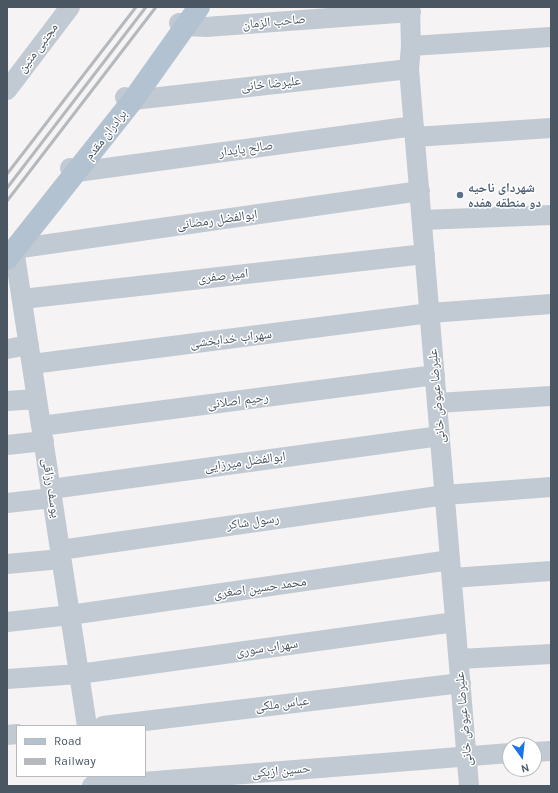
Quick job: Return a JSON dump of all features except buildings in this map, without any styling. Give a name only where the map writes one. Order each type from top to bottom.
[{"type":"main road","name":"برادران مقدم","points":[[10,250],[129,98],[185,19],[199,7]]},
{"type":"street","name":"مجتبی متین","points":[[7,90],[70,7]]},
{"type":"street","name":"صاحب الزمان","points":[[185,19],[206,27],[411,9]]},
{"type":"street","name":"علیرضا عیوض خانی","points":[[411,9],[411,46],[409,69],[469,786]]},
{"type":"street","points":[[411,46],[551,37]]},
{"type":"street","name":"علیرضا خانی","points":[[129,98],[409,69]]},
{"type":"street","name":"صالح پایدار","points":[[74,170],[415,131],[551,128]]},
{"type":"street","name":"ابوالفضل رمضانی","points":[[10,250],[420,191]]},
{"type":"street","points":[[422,220],[551,215]]},
{"type":"street","name":"یوسف رزاقی","points":[[10,250],[22,299],[87,725]]},
{"type":"street","name":"امیر صفری","points":[[22,299],[425,254]]},
{"type":"street","name":"سهراب خدابخشی","points":[[7,349],[30,355],[430,313],[551,304]]},
{"type":"street","name":"رحیم اصلانی","points":[[7,445],[43,434],[435,375]]},
{"type":"street","points":[[437,403],[551,396]]},
{"type":"street","points":[[7,401],[37,399]]},
{"type":"street","name":"ابوالفضل میرزایی","points":[[7,503],[52,493],[440,436]]},
{"type":"street","name":"رسول شاکر","points":[[7,564],[61,554],[445,495],[551,487]]},
{"type":"street","name":"محمد حسین اصغری","points":[[7,622],[70,616],[451,569],[551,571]]},
{"type":"street","name":"سهراب سوری","points":[[7,679],[79,674],[455,622]]},
{"type":"street","points":[[459,659],[551,654]]},
{"type":"street","name":"عباس ملکی","points":[[111,725],[460,682]]},
{"type":"street","name":"حسین ازبکی","points":[[92,786],[502,754]]},
{"type":"railway","points":[[7,174],[136,7]]},
{"type":"railway","points":[[7,188],[146,7]]},
{"type":"railway","points":[[7,201],[156,7]]},
{"type":"place","name":"شهردای ناحیه دو منطقه هفده","points":[[460,195]]}]
